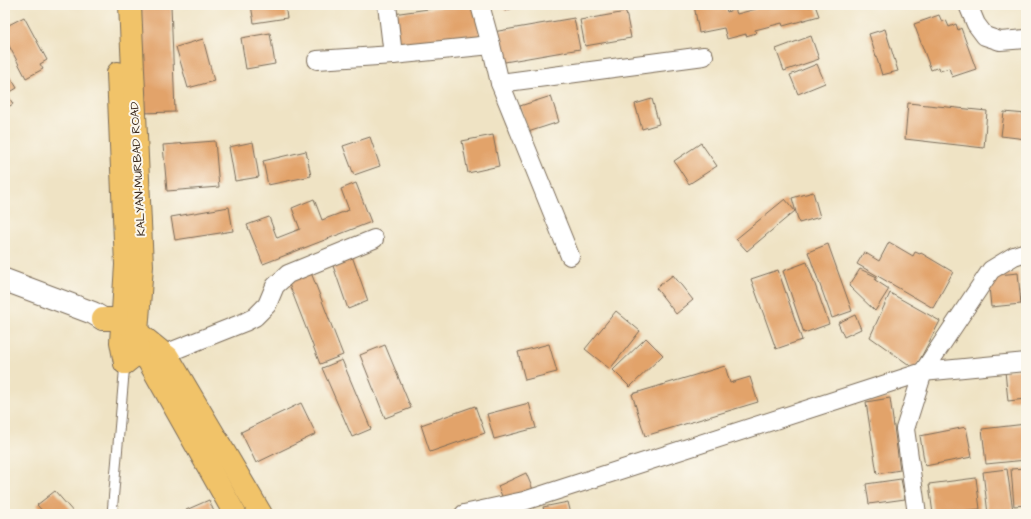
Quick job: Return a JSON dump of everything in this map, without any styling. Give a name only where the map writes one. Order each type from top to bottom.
[{"type":"main road","name":"KALYAN-MURBAD ROAD","points":[[123,14],[132,215],[126,265],[133,343]]},
{"type":"main road","points":[[133,343],[235,514]]},
{"type":"main road","points":[[133,343],[168,357],[261,514]]},
{"type":"street","points":[[387,5],[393,55]]},
{"type":"street","points":[[480,5],[500,83],[570,256]]},
{"type":"street","points":[[968,5],[976,24],[985,36],[1000,41],[1026,39]]},
{"type":"street","points":[[317,60],[393,55],[491,45]]},
{"type":"street","points":[[500,83],[704,56]]},
{"type":"street","points":[[5,280],[93,313],[133,343],[245,322],[255,317],[267,304],[275,286],[288,274],[374,239]]},
{"type":"street","points":[[917,514],[905,429],[923,372],[991,270],[1014,256],[1026,252]]},
{"type":"street","points":[[464,514],[524,501],[923,372],[1026,362]]},
{"type":"lane","points":[[112,514],[133,343]]},
{"type":"building","points":[[136,5],[171,5],[175,112],[141,113]]},
{"type":"building","points":[[251,5],[285,5],[287,18],[254,23]]},
{"type":"building","points":[[457,5],[476,5],[481,38],[398,50],[393,14]]},
{"type":"building","points":[[503,5],[521,5],[505,11]]},
{"type":"building","points":[[694,5],[725,5],[727,12],[735,9],[737,14],[756,9],[754,5],[809,5],[809,7],[815,5],[819,16],[783,26],[782,23],[755,30],[756,33],[746,36],[746,34],[727,39],[724,28],[699,33]]},
{"type":"building","points":[[626,12],[631,38],[585,46],[580,20]]},
{"type":"building","points":[[939,15],[942,22],[946,20],[949,27],[956,24],[958,30],[961,28],[976,69],[952,77],[949,68],[940,71],[939,67],[931,70],[914,24]]},
{"type":"building","points":[[24,17],[47,60],[40,64],[43,69],[26,78],[5,38],[5,27]]},
{"type":"building","points":[[574,18],[580,49],[499,63],[493,32]]},
{"type":"building","points":[[885,29],[898,71],[882,75],[869,34]]},
{"type":"building","points":[[270,33],[275,64],[246,69],[241,38]]},
{"type":"building","points":[[811,36],[819,59],[784,71],[776,49]]},
{"type":"building","points":[[203,39],[214,81],[188,88],[176,47]]},
{"type":"building","points":[[817,64],[825,83],[798,94],[790,75]]},
{"type":"building","points":[[5,68],[17,88],[7,94],[13,104],[5,109]]},
{"type":"building","points":[[551,96],[559,122],[528,132],[520,106]]},
{"type":"building","points":[[652,99],[659,124],[642,129],[635,104]]},
{"type":"building","points":[[908,103],[987,111],[984,148],[905,139]]},
{"type":"building","points":[[1004,112],[1026,114],[1026,139],[1001,136]]},
{"type":"building","points":[[493,135],[499,166],[468,173],[462,141]]},
{"type":"building","points":[[370,137],[380,166],[354,175],[343,146]]},
{"type":"building","points":[[215,141],[219,187],[167,191],[163,145]]},
{"type":"building","points":[[253,142],[259,177],[235,181],[229,147]]},
{"type":"building","points":[[701,143],[717,166],[689,184],[674,161]]},
{"type":"building","points":[[306,151],[311,176],[268,185],[263,161]]},
{"type":"building","points":[[356,183],[371,222],[263,264],[247,225],[269,217],[277,238],[300,229],[292,208],[314,199],[322,220],[349,210],[341,189]]},
{"type":"building","points":[[813,192],[820,217],[799,223],[792,198]]},
{"type":"building","points":[[785,199],[795,211],[747,251],[736,239]]},
{"type":"building","points":[[229,207],[233,231],[175,240],[171,217]]},
{"type":"building","points":[[889,242],[913,256],[915,252],[921,253],[953,272],[933,308],[857,264],[864,252],[879,261]]},
{"type":"building","points":[[828,244],[852,311],[832,318],[808,252]]},
{"type":"building","points":[[352,256],[368,301],[348,309],[332,263]]},
{"type":"building","points":[[807,262],[829,324],[804,333],[783,271]]},
{"type":"building","points":[[860,269],[877,277],[875,280],[889,289],[875,311],[849,286]]},
{"type":"building","points":[[310,270],[343,355],[320,364],[287,279]]},
{"type":"building","points":[[778,270],[802,340],[776,349],[751,279]]},
{"type":"building","points":[[1018,273],[1021,304],[991,307],[988,276]]},
{"type":"building","points":[[673,275],[693,300],[676,314],[656,288]]},
{"type":"building","points":[[890,293],[940,321],[915,369],[870,337]]},
{"type":"building","points":[[616,311],[640,331],[610,369],[585,349]]},
{"type":"building","points":[[855,315],[861,329],[844,337],[838,323]]},
{"type":"building","points":[[646,338],[663,355],[630,387],[613,370]]},
{"type":"building","points":[[549,344],[557,372],[525,380],[518,352]]},
{"type":"building","points":[[385,345],[411,408],[385,418],[360,355]]},
{"type":"building","points":[[342,360],[371,429],[352,437],[322,368]]},
{"type":"building","points":[[725,366],[730,383],[750,377],[758,402],[645,436],[632,394]]},
{"type":"building","points":[[1026,369],[1026,399],[1008,401],[1005,371]]},
{"type":"building","points":[[890,398],[900,470],[877,474],[866,402]]},
{"type":"building","points":[[301,403],[316,434],[256,463],[241,432]]},
{"type":"building","points":[[529,403],[536,428],[494,439],[487,414]]},
{"type":"building","points":[[475,406],[485,433],[430,452],[421,425]]},
{"type":"building","points":[[1026,424],[1026,460],[986,464],[982,429]]},
{"type":"building","points":[[966,427],[972,457],[925,466],[920,436]]},
{"type":"building","points":[[1026,468],[1026,505],[1014,506],[1011,469]]},
{"type":"building","points":[[1007,469],[1013,511],[988,514],[983,472]]},
{"type":"building","points":[[526,473],[534,492],[505,504],[498,486]]},
{"type":"building","points":[[976,478],[980,509],[933,514],[929,484]]},
{"type":"building","points":[[901,479],[905,499],[869,504],[866,484]]},
{"type":"building","points":[[55,491],[75,514],[45,514],[37,505]]},
{"type":"building","points":[[209,500],[215,514],[188,514],[186,510]]},
{"type":"building","points":[[568,502],[571,514],[545,514],[543,507]]},
{"type":"building","points":[[865,511],[865,514],[849,514],[849,513]]}]
